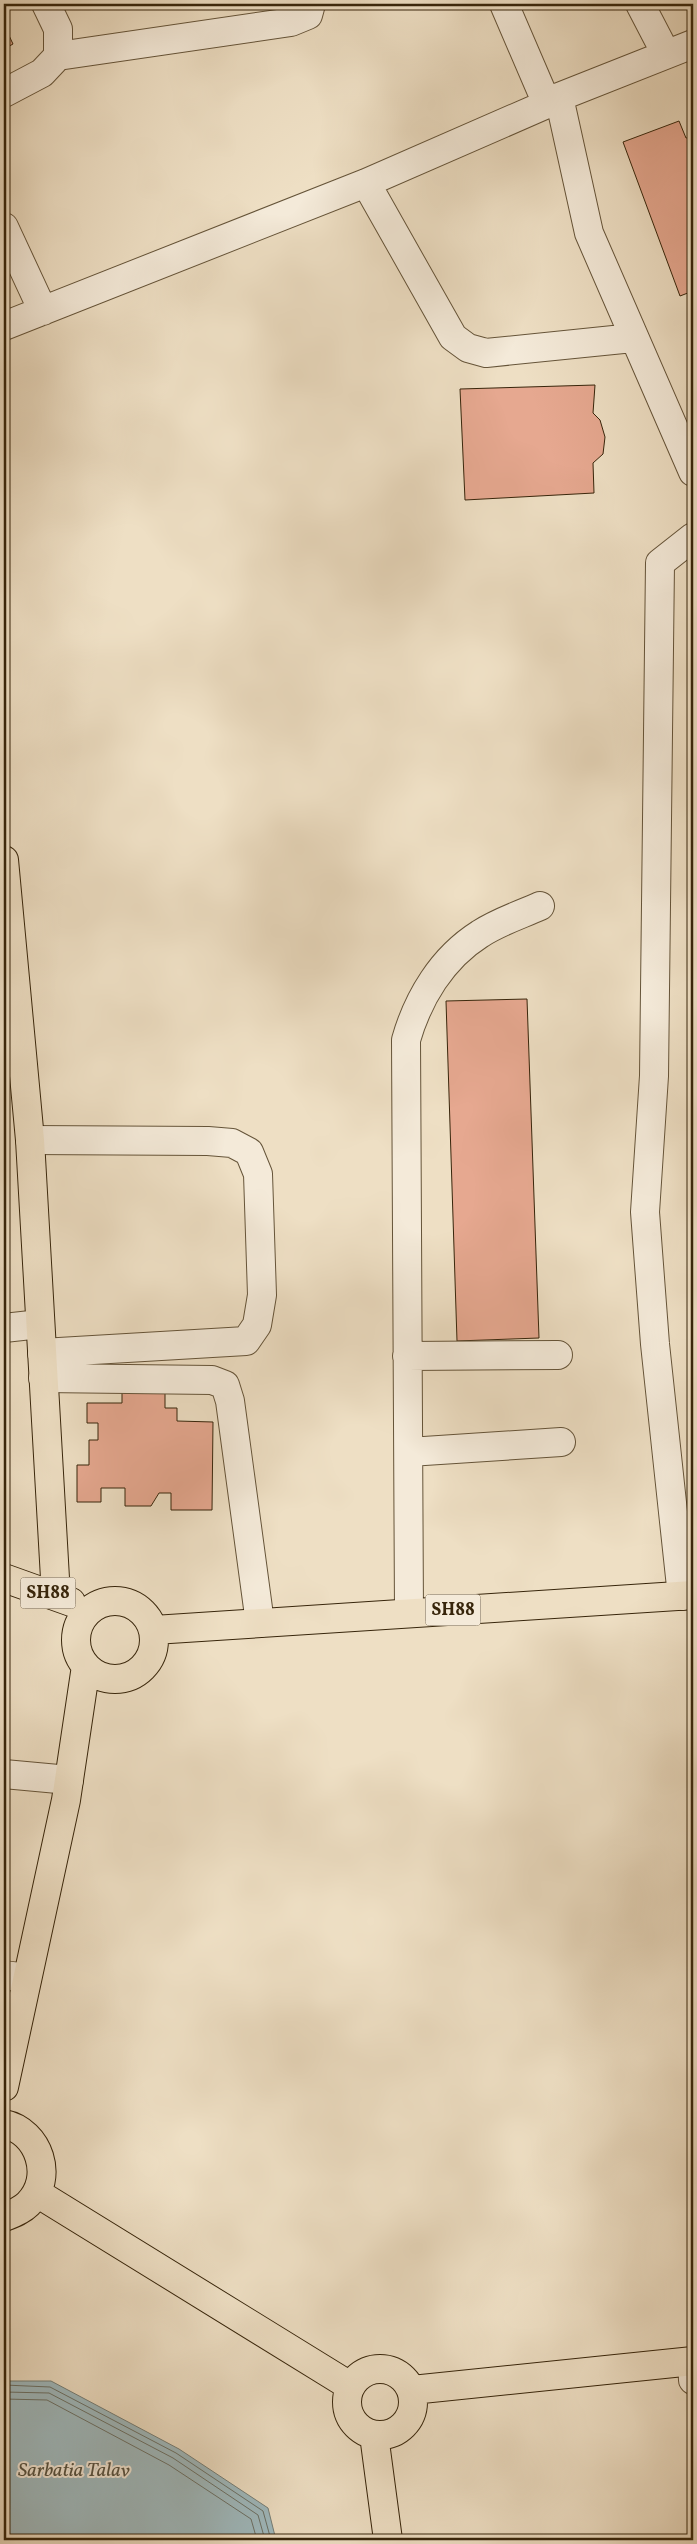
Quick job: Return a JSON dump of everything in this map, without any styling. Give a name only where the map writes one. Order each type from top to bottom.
[{"type":"main road","points":[[4,860],[30,1140],[56,1596]]},
{"type":"main road","name":"SH88","points":[[4,1578],[91,1609]]},
{"type":"main road","name":"SH88","points":[[154,1630],[687,1596]]},
{"type":"main road","points":[[115,1600],[128,1603],[139,1609],[148,1618],[154,1630],[151,1656],[144,1666],[133,1675],[121,1679],[108,1679],[96,1674],[86,1666],[79,1655],[76,1643],[77,1630],[83,1618],[91,1609],[102,1603],[115,1600]]},
{"type":"main road","points":[[4,2087],[15,1977],[70,1780],[86,1666]]},
{"type":"main road","points":[[4,2124],[22,2131],[32,2141],[42,2166],[41,2180],[37,2193],[28,2204],[17,2212],[4,2217]]},
{"type":"main road","points":[[37,2193],[350,2386]]},
{"type":"main road","points":[[412,2390],[693,2367]]},
{"type":"main road","points":[[376,2368],[397,2374],[412,2390],[412,2410],[408,2420],[393,2432],[374,2435],[356,2425],[350,2417],[347,2396],[350,2386],[366,2371],[376,2368]]},
{"type":"main road","points":[[374,2435],[388,2540]]},
{"type":"street","points":[[46,4],[58,29],[58,56]]},
{"type":"street","points":[[4,93],[42,73],[58,56],[291,22],[308,15],[311,4]]},
{"type":"street","points":[[504,4],[553,101],[589,233],[633,338],[693,472]]},
{"type":"street","points":[[640,4],[666,54]]},
{"type":"street","points":[[4,326],[366,183],[553,101],[693,44]]},
{"type":"street","points":[[366,183],[453,337],[468,348],[486,353],[633,338]]},
{"type":"street","points":[[4,227],[43,311]]},
{"type":"street","points":[[687,1596],[655,1344],[645,1212],[654,1076],[660,563],[693,537]]},
{"type":"street","points":[[409,1613],[406,1040],[413,1014],[433,979],[458,950],[481,933],[540,906]]},
{"type":"street","points":[[30,1140],[208,1141],[232,1144],[250,1152],[258,1174],[262,1295],[257,1325],[246,1341],[43,1365]]},
{"type":"street","points":[[4,1328],[40,1324]]},
{"type":"street","points":[[407,1356],[558,1355]]},
{"type":"street","points":[[43,1365],[212,1380],[225,1385],[230,1401],[260,1623]]},
{"type":"street","points":[[409,1452],[561,1442]]},
{"type":"street","points":[[4,1774],[70,1780]]},
{"type":"water","name":"Sarbatia Talav","points":[[4,2381],[51,2381],[179,2449],[268,2508],[276,2540],[4,2540]]},
{"type":"building","points":[[4,25],[13,44],[4,49]]},
{"type":"building","points":[[679,121],[686,138],[693,137],[693,291],[680,296],[623,142]]},
{"type":"building","points":[[595,385],[593,413],[600,420],[605,437],[603,454],[593,463],[594,493],[465,500],[460,389]]},
{"type":"building","points":[[527,999],[539,1338],[457,1341],[446,1001]]},
{"type":"building","points":[[122,1390],[165,1390],[165,1408],[177,1408],[177,1421],[213,1422],[212,1510],[171,1510],[171,1493],[159,1493],[151,1506],[125,1506],[125,1488],[101,1488],[101,1502],[77,1502],[77,1465],[89,1465],[89,1440],[98,1440],[98,1423],[87,1423],[87,1403],[122,1403]]}]
